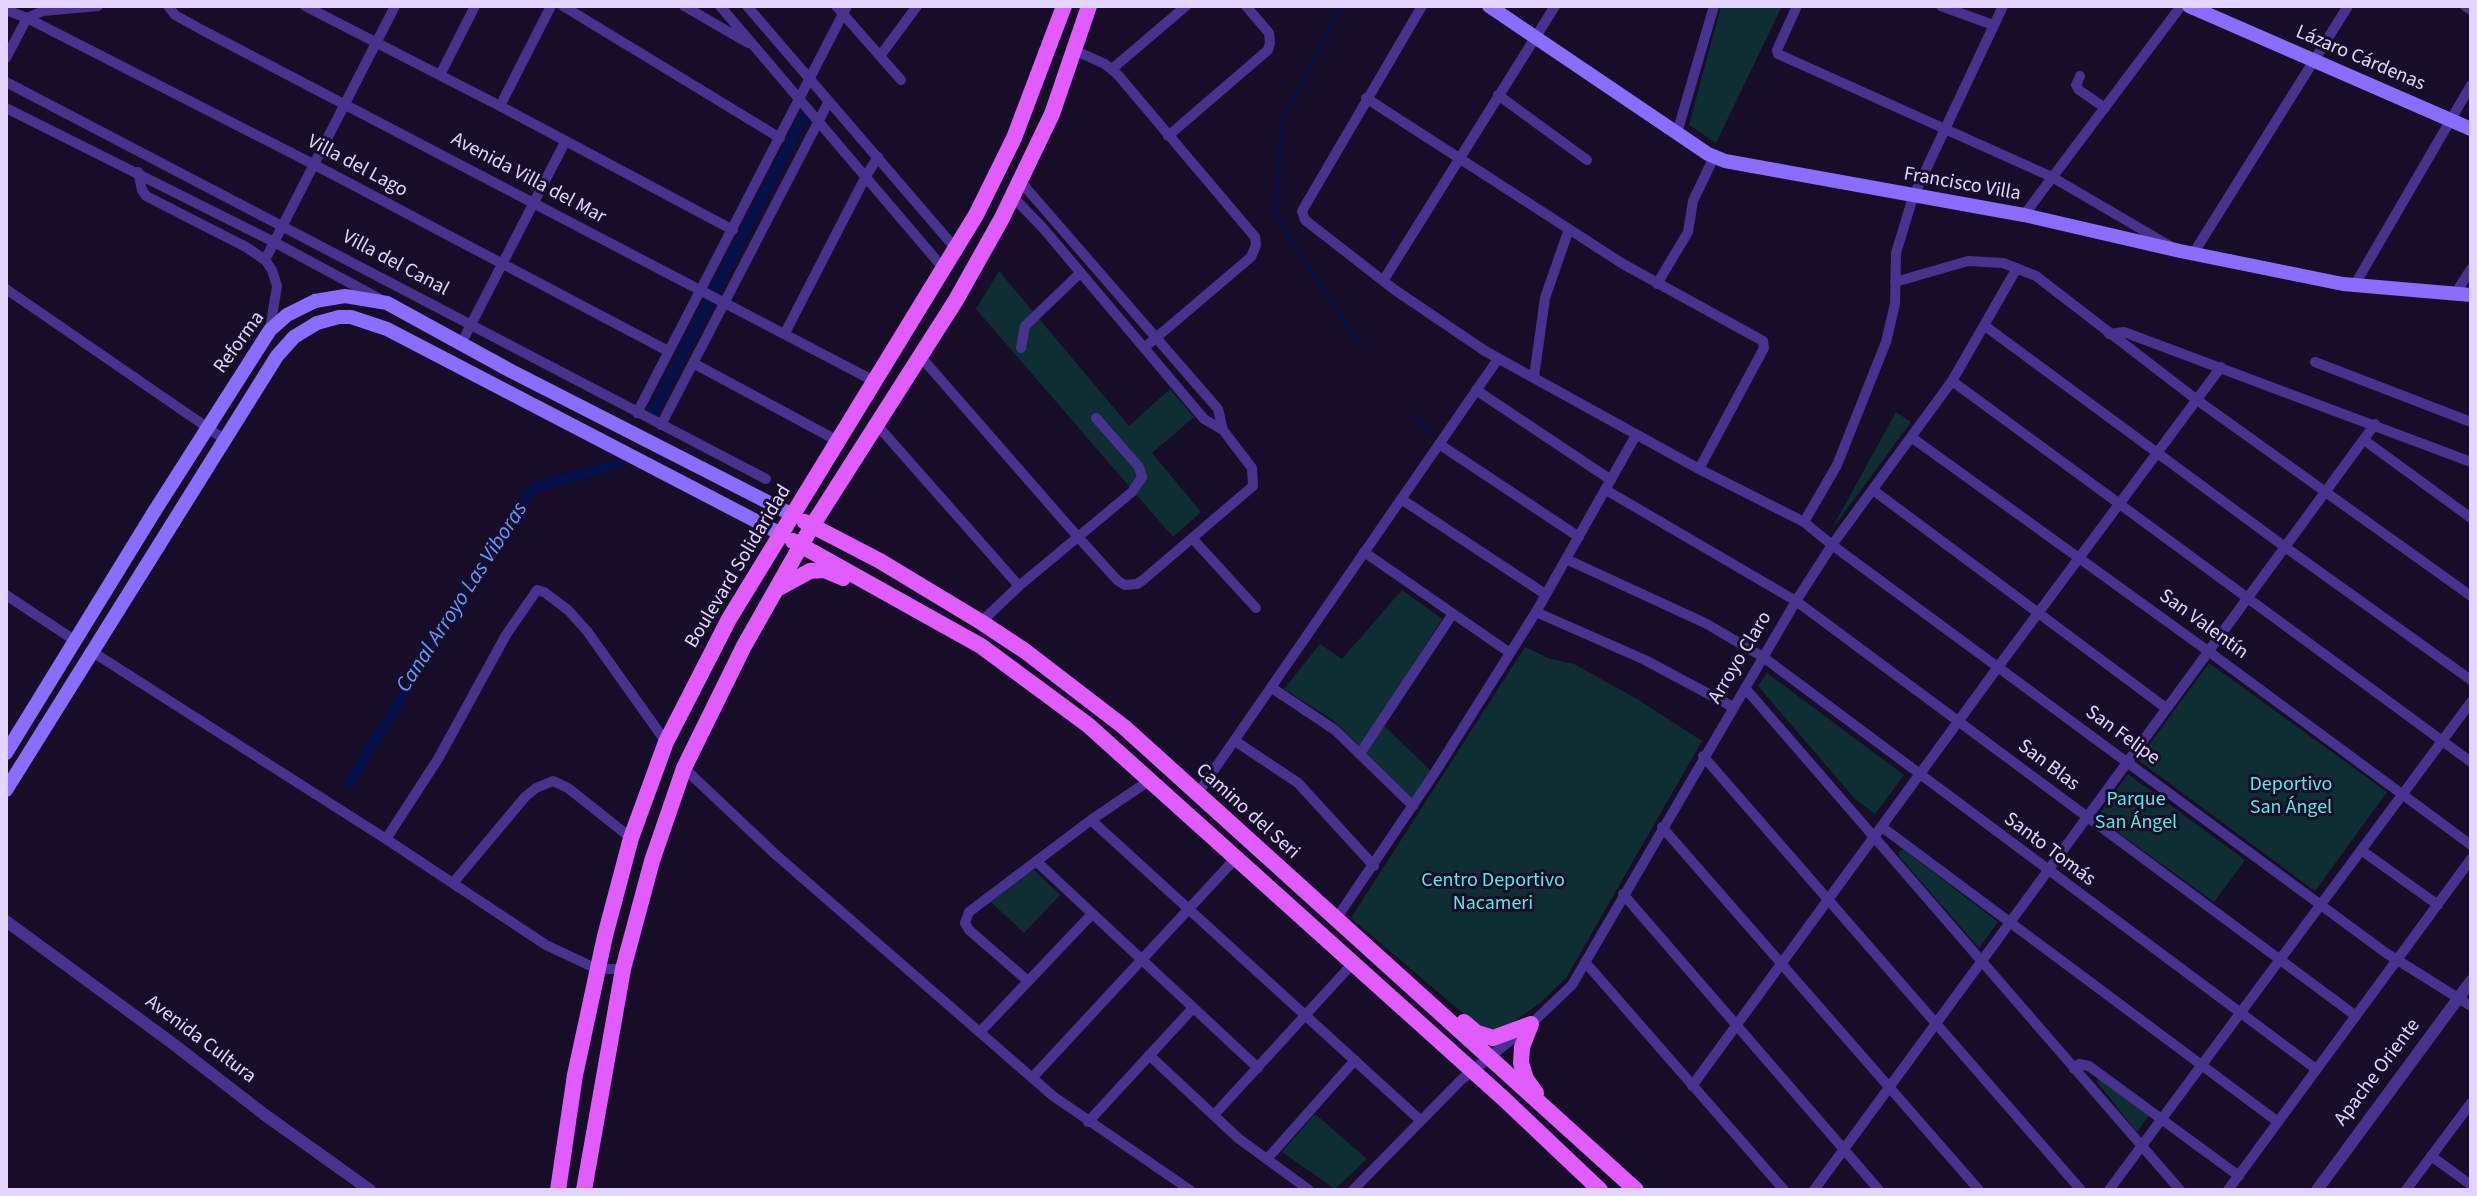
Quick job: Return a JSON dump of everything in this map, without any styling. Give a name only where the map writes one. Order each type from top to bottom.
[{"type":"main road","name":"Boulevard Solidaridad","points":[[558,1190],[575,1075],[597,969],[631,838],[666,742],[729,619],[956,249],[1014,138],[1064,6]]},
{"type":"main road","name":"Boulevard Solidaridad","points":[[584,1190],[623,969],[648,874],[684,768],[714,703],[812,526],[971,274],[1013,197],[1052,114],[1089,6]]},
{"type":"main road","name":"Francisco Villa","points":[[1489,6],[1714,157],[1913,197],[2024,215],[2186,253],[2354,286],[2471,295]]},
{"type":"main road","name":"Lázaro Cárdenas","points":[[2189,6],[2471,129]]},
{"type":"main road","name":"Reforma","points":[[6,753],[270,330],[301,307],[328,298],[360,297],[387,303],[511,371],[793,515]]},
{"type":"main road","name":"Reforma","points":[[6,790],[284,347],[306,329],[331,319],[351,317],[373,323],[781,534]]},
{"type":"main road","points":[[503,388],[511,371]]},
{"type":"main road","name":"Camino del Seri","points":[[793,515],[902,573],[981,622],[1025,651],[1124,727],[1636,1190]]},
{"type":"main road","name":"Camino del Seri","points":[[781,534],[981,646],[1088,725],[1600,1190]]},
{"type":"main road","points":[[776,590],[810,571],[824,570],[891,604],[928,615]]},
{"type":"main road","points":[[94,646],[120,592],[113,581]]},
{"type":"main road","points":[[57,707],[57,693],[78,654],[72,643]]},
{"type":"main road","points":[[1416,991],[1438,999],[1482,1035],[1499,1036],[1531,1024]]},
{"type":"main road","points":[[1531,1024],[1522,1047],[1523,1071],[1532,1088],[1566,1126]]},
{"type":"street","points":[[6,58],[27,18],[43,11],[98,6]]},
{"type":"street","name":"Avenida Villa del Mar","points":[[168,6],[175,15],[202,30],[874,381]]},
{"type":"street","points":[[305,6],[733,230]]},
{"type":"street","points":[[265,260],[395,6]]},
{"type":"street","points":[[440,75],[475,6]]},
{"type":"street","points":[[500,106],[551,6]]},
{"type":"street","points":[[563,6],[780,138]]},
{"type":"street","points":[[684,6],[756,48]]},
{"type":"street","points":[[720,6],[944,269]]},
{"type":"street","points":[[747,6],[956,249]]},
{"type":"street","points":[[880,56],[917,6]]},
{"type":"street","points":[[1112,69],[1186,6]]},
{"type":"street","points":[[1168,136],[1268,50],[1269,33],[1246,6]]},
{"type":"street","points":[[1422,6],[1366,98],[1657,284],[1759,338],[1764,344],[1699,469]]},
{"type":"street","points":[[1383,281],[1555,6]]},
{"type":"street","points":[[1677,133],[1714,6]]},
{"type":"street","points":[[1797,6],[1777,50],[1778,54],[2052,177],[2186,253],[2348,6]]},
{"type":"street","points":[[1941,6],[1993,25]]},
{"type":"street","points":[[1804,522],[1837,465],[1893,321],[1896,253],[1913,197],[2003,6]]},
{"type":"street","points":[[2024,215],[2181,6]]},
{"type":"street","points":[[2465,6],[2471,10]]},
{"type":"street","points":[[637,413],[810,79],[842,9],[901,80]]},
{"type":"street","name":"Villa del Lago","points":[[6,10],[313,164],[668,351]]},
{"type":"street","points":[[1076,51],[1112,69],[1250,228],[1256,245],[1251,257],[1237,271],[1144,348]]},
{"type":"street","points":[[2080,76],[2076,85],[2079,90],[2105,108]]},
{"type":"street","name":"Villa del Canal","points":[[6,82],[766,479]]},
{"type":"street","points":[[2354,286],[2471,85]]},
{"type":"street","points":[[1498,95],[1587,160]]},
{"type":"street","name":"San Felipe","points":[[1366,98],[1302,211],[1303,217],[1383,281],[1498,359],[1699,469],[1804,522],[2396,960],[2471,1006]]},
{"type":"street","points":[[661,425],[722,302],[829,101]]},
{"type":"street","name":"Villa del Canal","points":[[6,108],[138,172],[387,303]]},
{"type":"street","points":[[461,344],[565,142]]},
{"type":"street","points":[[785,333],[878,157]]},
{"type":"street","points":[[1657,284],[1688,232],[1698,186],[1714,157]]},
{"type":"street","points":[[138,172],[146,196],[265,260],[277,286],[270,330]]},
{"type":"street","points":[[1020,181],[1218,409],[1223,430]]},
{"type":"street","points":[[920,356],[1118,581],[1133,585],[1143,580],[1253,486],[1252,468],[1223,430],[1204,419],[1043,228],[1013,197]]},
{"type":"street","points":[[1043,228],[1054,218]]},
{"type":"street","points":[[1534,377],[1545,298],[1569,229]]},
{"type":"street","points":[[1895,282],[1968,261],[2003,263],[2036,276],[2197,400],[2471,596]]},
{"type":"street","name":"Arroyo Claro","points":[[1353,1190],[1472,1071],[1531,1024],[1572,985],[1796,601],[1832,545],[1952,381],[2017,268]]},
{"type":"street","points":[[2455,294],[2471,269]]},
{"type":"street","points":[[1021,348],[1025,326],[1079,274]]},
{"type":"street","points":[[6,289],[224,439]]},
{"type":"street","points":[[1985,326],[2471,680]]},
{"type":"street","points":[[2109,334],[2124,332],[2471,462]]},
{"type":"street","points":[[1198,793],[1498,359]]},
{"type":"street","points":[[2315,362],[2471,422]]},
{"type":"street","points":[[693,363],[838,441]]},
{"type":"street","points":[[1692,1086],[2221,367]]},
{"type":"street","points":[[1952,381],[2471,762]]},
{"type":"street","name":"San Blas","points":[[1476,390],[1608,485],[1796,601],[2356,1016]]},
{"type":"street","points":[[981,622],[1019,586],[1132,492],[1142,477],[1139,467],[1096,418]]},
{"type":"street","points":[[1814,1190],[2375,424]]},
{"type":"street","points":[[877,425],[1019,586]]},
{"type":"street","points":[[1336,919],[1374,866],[1536,612],[1636,435]]},
{"type":"street","name":"San Valentín","points":[[1911,437],[2471,845]]},
{"type":"street","points":[[2364,440],[2471,518]]},
{"type":"street","points":[[1439,444],[1579,537]]},
{"type":"street","points":[[1873,490],[2166,708]]},
{"type":"street","points":[[1401,499],[1545,594]]},
{"type":"street","points":[[1193,539],[1256,608]]},
{"type":"street","points":[[1364,552],[1510,653]]},
{"type":"street","name":"Santo Tomás","points":[[1566,559],[1707,624],[1763,657],[2316,1069]]},
{"type":"street","points":[[386,839],[438,759],[506,635],[537,590],[568,610],[587,631],[666,742]]},
{"type":"street","points":[[6,595],[72,643]]},
{"type":"street","points":[[1536,612],[1645,660],[1733,707]]},
{"type":"street","points":[[1361,752],[1452,615]]},
{"type":"street","points":[[94,646],[546,945],[597,969],[623,969]]},
{"type":"street","points":[[1272,688],[1316,715],[1361,752],[1413,806]]},
{"type":"street","points":[[1745,688],[2180,1190]]},
{"type":"street","points":[[2109,1190],[2471,702]]},
{"type":"street","points":[[1235,741],[1298,783],[1374,866]]},
{"type":"street","points":[[1703,756],[2081,1190]]},
{"type":"street","points":[[684,768],[775,854],[1032,1078],[1088,1122],[1190,1190]]},
{"type":"street","points":[[1028,981],[969,930],[966,918],[969,912],[1091,820],[1150,780]]},
{"type":"street","points":[[453,883],[525,797],[553,781],[568,788],[631,838]]},
{"type":"street","points":[[1091,820],[1420,1120]]},
{"type":"street","points":[[1662,827],[1979,1190]]},
{"type":"street","points":[[1882,827],[2278,1122]]},
{"type":"street","points":[[2361,850],[2438,905]]},
{"type":"street","points":[[1032,1078],[1235,859]]},
{"type":"street","points":[[2228,1190],[2471,859]]},
{"type":"street","points":[[1036,861],[1258,1068]]},
{"type":"street","points":[[1623,894],[1879,1190]]},
{"type":"street","points":[[980,1032],[1092,914]]},
{"type":"street","name":"Avenida Cultura","points":[[6,921],[370,1190]]},
{"type":"street","points":[[1585,962],[1784,1190]]},
{"type":"street","points":[[1214,1115],[1353,963]]},
{"type":"street","name":"Apache Oriente","points":[[2317,1190],[2471,981]]},
{"type":"street","points":[[1088,1122],[1193,1008]]},
{"type":"street","points":[[1149,1055],[1214,1115],[1309,1190]]},
{"type":"street","points":[[1267,1159],[1355,1060]]},
{"type":"street","points":[[2074,1069],[2079,1064],[2089,1066],[2239,1176]]},
{"type":"street","points":[[2406,1190],[2471,1103]]},
{"type":"street","points":[[2431,1156],[2471,1185]]},
{"type":"green space","points":[[1721,6],[1782,6],[1716,143],[1689,125]]},
{"type":"green space","points":[[999,271],[1129,426],[1170,389],[1194,417],[1152,453],[1201,512],[1173,537],[976,309]]},
{"type":"green space","points":[[1896,412],[1911,422],[1830,532]]},
{"type":"green space","points":[[1402,590],[1442,619],[1378,720],[1431,771],[1413,801],[1333,720],[1284,689],[1320,644],[1342,659]]},
{"type":"green space","name":"Centro Deportivo Nacameri","points":[[1525,647],[1548,658],[1574,664],[1637,699],[1702,741],[1566,978],[1541,1002],[1512,1023],[1491,1030],[1478,1026],[1351,918]]},
{"type":"green space","name":"Deportivo San Ángel","points":[[2209,663],[2387,792],[2315,891],[2138,760]]},
{"type":"green space","points":[[1767,673],[1904,775],[1875,814],[1854,798],[1758,686]]},
{"type":"green space","name":"Parque San Ángel","points":[[2128,774],[2245,860],[2214,902],[2097,817]]},
{"type":"green space","points":[[1904,850],[1998,922],[1979,948],[1899,856],[1899,851]]},
{"type":"green space","points":[[1034,870],[1060,895],[1024,933],[991,902]]},
{"type":"green space","points":[[2099,1078],[2150,1114],[2137,1132],[2097,1082]]},
{"type":"green space","points":[[1315,1114],[1367,1159],[1335,1189],[1282,1152]]},
{"type":"waterway","points":[[1341,6],[1283,120],[1275,211],[1288,236],[1361,346]]},
{"type":"waterway","name":"Canal Arroyo Las Viboras","points":[[653,411],[805,114]]},
{"type":"waterway","points":[[1414,419],[1435,435]]},
{"type":"waterway","name":"Canal Arroyo Las Viboras","points":[[348,784],[411,683],[434,638],[535,487],[619,464]]}]
